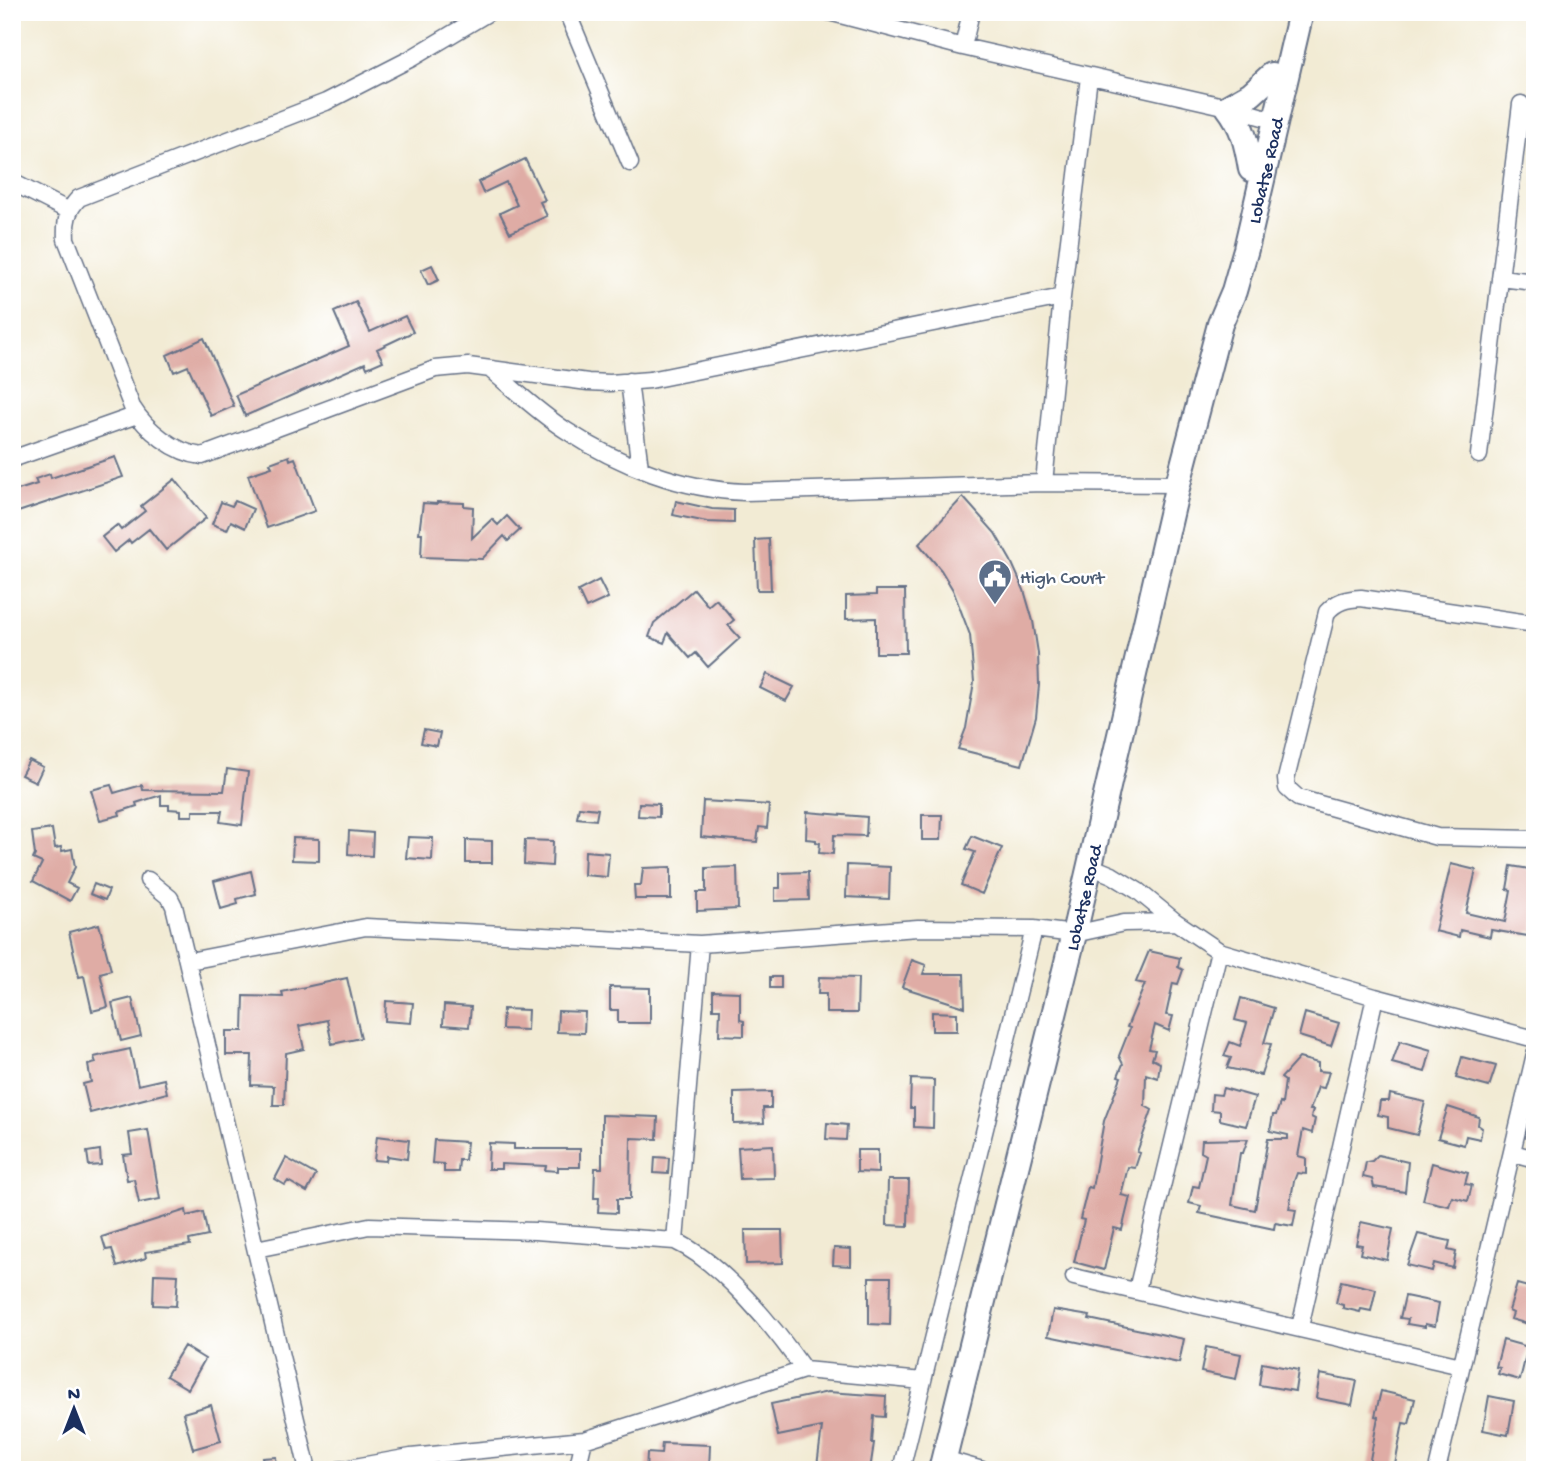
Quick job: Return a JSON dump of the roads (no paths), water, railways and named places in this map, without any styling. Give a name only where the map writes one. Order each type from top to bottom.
[{"type":"highway","name":"Lobatse Road","points":[[943,1465],[1074,934],[1178,484],[1220,324],[1234,291],[1246,249],[1270,119],[1272,75],[1286,12]]},
{"type":"highway","name":"Lobatse Road","points":[[1220,324],[1223,285],[1251,169],[1270,119],[1301,12]]},
{"type":"highway","points":[[1251,169],[1245,136],[1239,121],[1228,107],[1251,94],[1272,75]]},
{"type":"street","points":[[489,12],[410,59],[326,102],[79,198],[69,211],[65,221],[66,239],[137,415],[170,445],[202,456],[435,369],[468,366],[588,382],[670,377],[1062,297]]},
{"type":"street","points":[[567,12],[630,163]]},
{"type":"street","points":[[828,12],[963,47],[1270,119]]},
{"type":"street","points":[[963,47],[971,12]]},
{"type":"street","points":[[1044,483],[1062,297],[1089,76]]},
{"type":"street","points":[[1479,455],[1521,104]]},
{"type":"street","points":[[12,183],[69,211]]},
{"type":"street","points":[[1500,278],[1535,282]]},
{"type":"street","points":[[489,369],[565,430],[590,445],[684,484],[734,491],[1044,483],[1178,484]]},
{"type":"street","points":[[629,381],[640,468]]},
{"type":"street","points":[[12,459],[137,415]]},
{"type":"street","points":[[1535,624],[1361,598],[1334,604],[1327,612],[1286,779],[1287,788],[1298,798],[1437,837],[1535,839]]},
{"type":"street","points":[[1090,866],[1112,874],[1126,883],[1219,951],[1375,997],[1535,1039]]},
{"type":"street","points":[[148,880],[170,898],[189,961],[308,1470]]},
{"type":"street","points":[[189,961],[366,927],[700,944],[918,929],[1034,929],[1074,934],[1124,923],[1176,922]]},
{"type":"street","points":[[901,1470],[1034,929]]},
{"type":"street","points":[[675,1241],[700,944]]},
{"type":"street","points":[[1137,1290],[1219,951]]},
{"type":"street","points":[[1300,1328],[1375,997]]},
{"type":"street","points":[[1437,1470],[1535,1054]]},
{"type":"street","points":[[1513,1153],[1535,1159]]},
{"type":"street","points":[[256,1249],[369,1226],[535,1231],[675,1241],[710,1263],[777,1331],[804,1370]]},
{"type":"street","points":[[1074,1277],[1461,1366]]},
{"type":"street","points":[[338,1470],[411,1458],[584,1440],[804,1370],[923,1381]]},
{"type":"street","points":[[577,1470],[584,1440]]},
{"type":"street","points":[[943,1465],[982,1470]]},
{"type":"place","name":"High Court","points":[[995,606]]}]
